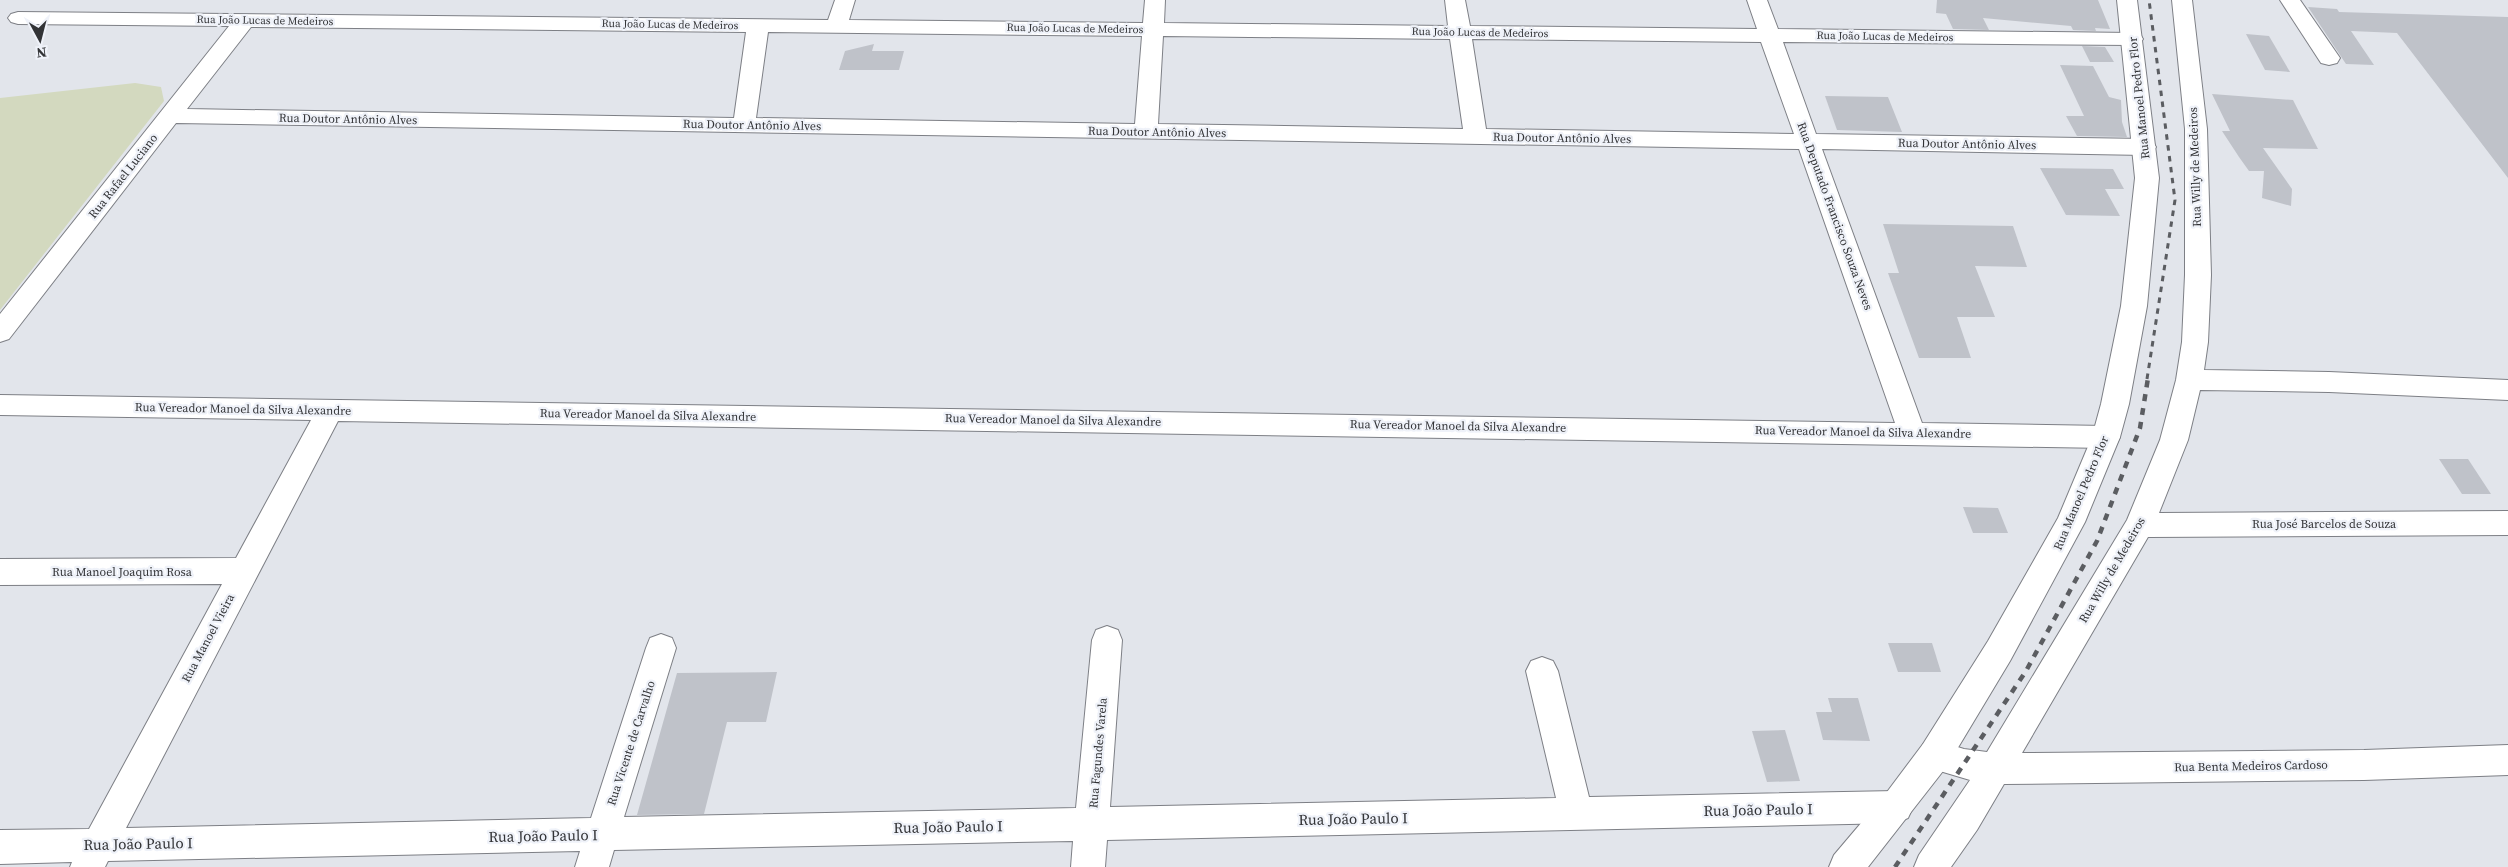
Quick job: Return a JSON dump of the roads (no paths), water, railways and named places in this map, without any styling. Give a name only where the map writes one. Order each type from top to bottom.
[{"type":"street","points":[[534,23],[546,0]]},
{"type":"street","points":[[836,26],[845,0]]},
{"type":"street","points":[[1146,132],[1155,0]]},
{"type":"street","points":[[1454,0],[1476,136]]},
{"type":"street","name":"Rua Deputado Francisco Souza Neves","points":[[1757,0],[1912,433]]},
{"type":"street","name":"Rua Manoel Pedro Flor","points":[[1846,867],[1896,807],[1935,755],[2050,562],[2071,522],[2106,437],[2124,366],[2141,251],[2147,178],[2127,0]]},
{"type":"street","name":"Rua Willy de Medeiros","points":[[1931,867],[1965,819],[2140,525],[2174,440],[2189,380],[2194,342],[2197,284],[2198,172],[2196,128],[2182,0]]},
{"type":"street","points":[[2290,0],[2329,58]]},
{"type":"street","name":"Rua João Lucas de Medeiros","points":[[18,18],[2132,39]]},
{"type":"street","name":"Rua Rafael Luciano","points":[[0,332],[246,20]]},
{"type":"street","points":[[744,125],[758,25]]},
{"type":"street","name":"Rua Doutor Antônio Alves","points":[[170,116],[2144,147]]},
{"type":"street","points":[[2189,380],[2329,382],[2508,390]]},
{"type":"street","name":"Rua Vereador Manoel da Silva Alexandre","points":[[0,405],[2106,437]]},
{"type":"street","name":"Rua Manoel Vieira","points":[[93,856],[330,410]]},
{"type":"street","name":"Rua José Barcelos de Souza","points":[[2140,525],[2508,523]]},
{"type":"street","name":"Rua Manoel Joaquim Rosa","points":[[0,572],[243,571]]},
{"type":"street","name":"Rua Fagundes Varela","points":[[1088,867],[1107,640]]},
{"type":"street","name":"Rua Vicente de Carvalho","points":[[592,867],[661,648]]},
{"type":"street","points":[[1542,671],[1576,814]]},
{"type":"street","name":"Rua Benta Medeiros Cardoso","points":[[1935,755],[1964,764],[1995,769],[2364,765],[2508,760]]},
{"type":"street","name":"Rua João Paulo I","points":[[0,847],[93,856],[602,834],[1896,807]]},
{"type":"railway","points":[[2147,379],[2175,200],[2149,0]]},
{"type":"railway","points":[[1895,867],[2026,671],[2097,541],[2140,428],[2148,378]]}]
